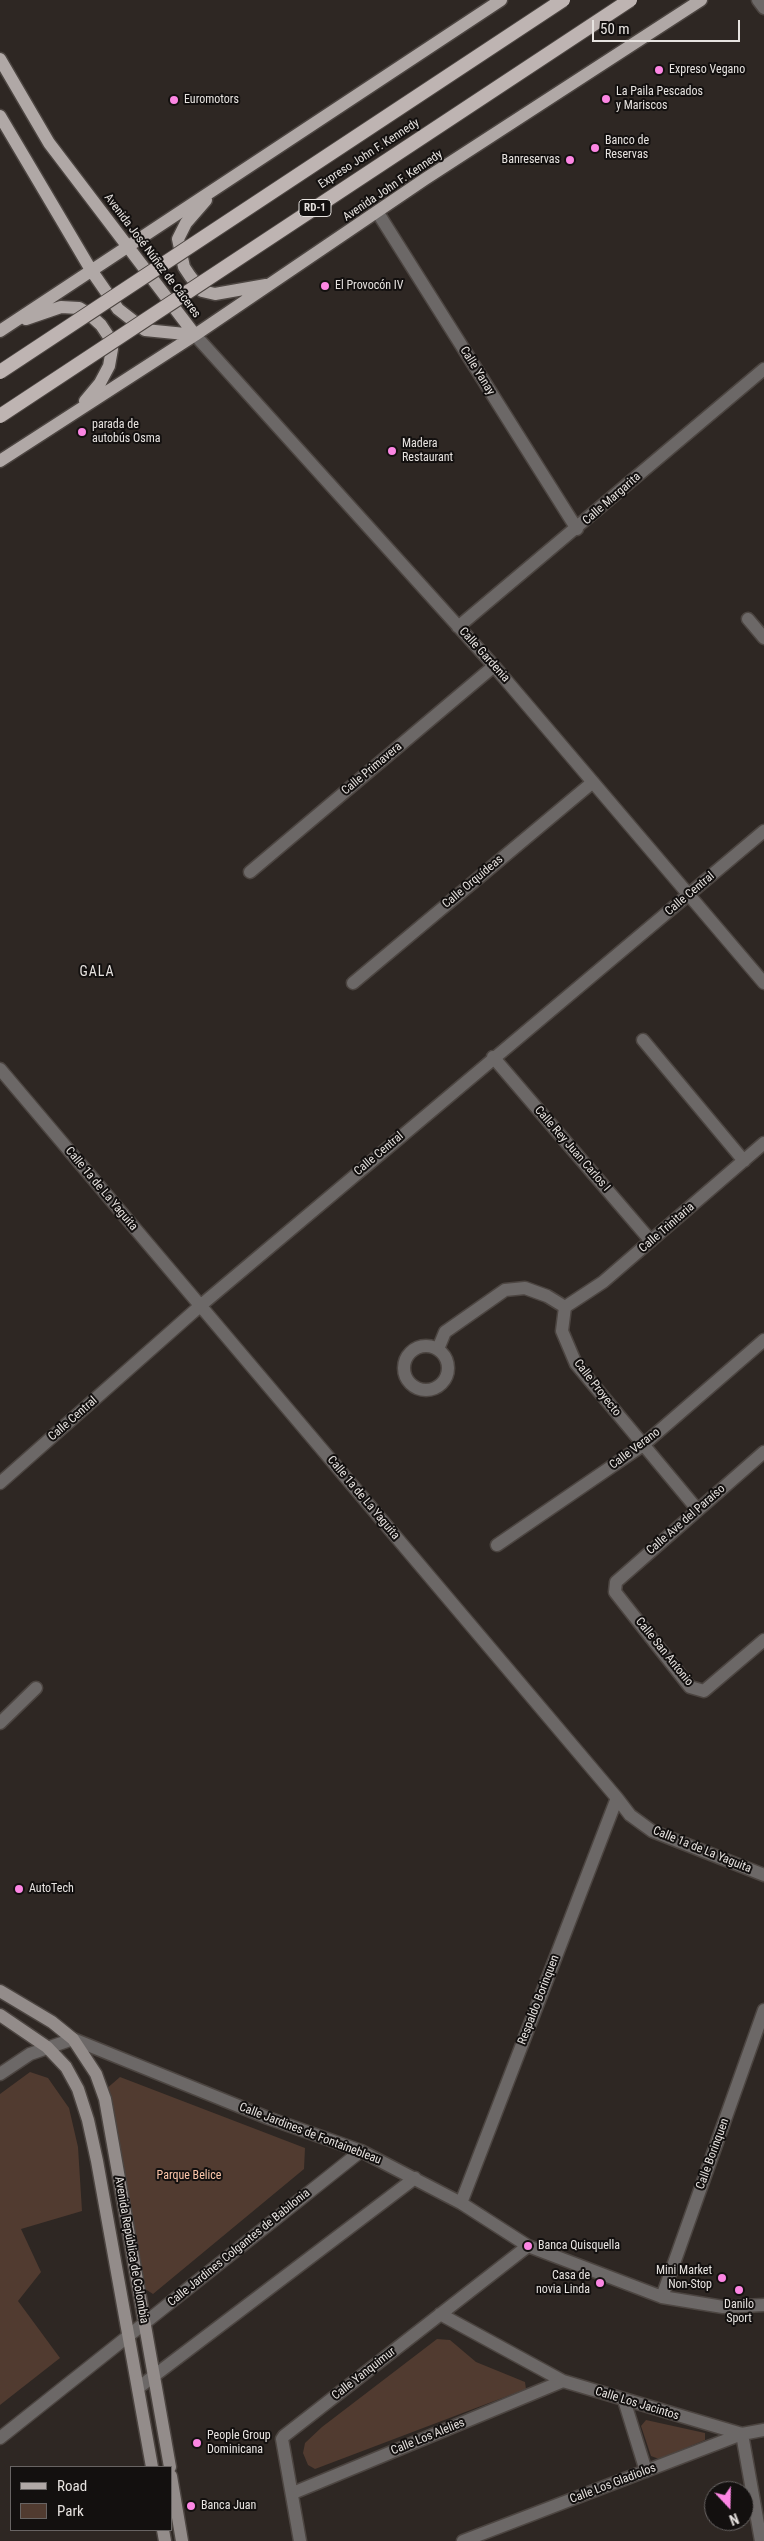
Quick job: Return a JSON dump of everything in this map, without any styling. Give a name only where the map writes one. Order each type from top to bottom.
[{"type":"highway","name":"Expreso John F. Kennedy","points":[[0,372],[563,0]]},
{"type":"highway","name":"Expreso John F. Kennedy","points":[[0,416],[630,0]]},
{"type":"main road","points":[[4,328],[501,0]]},
{"type":"main road","name":"Avenida John F. Kennedy","points":[[0,461],[195,335],[426,179],[701,0]]},
{"type":"main road","name":"Avenida José Núñez de Cáceres","points":[[0,59],[49,143],[195,335]]},
{"type":"main road","name":"Avenida José Núñez de Cáceres","points":[[0,116],[91,270],[118,309],[145,330],[195,335]]},
{"type":"main road","points":[[218,186],[186,223],[178,239],[184,267],[202,292],[215,294],[272,283]]},
{"type":"main road","points":[[4,328],[61,307],[78,308],[89,314],[101,325],[112,349],[109,366],[100,383],[75,412]]},
{"type":"main road","name":"Avenida República de Colombia","points":[[0,1991],[52,2022],[73,2040],[96,2074],[105,2099],[170,2466]]},
{"type":"main road","name":"Avenida República de Colombia","points":[[0,2015],[47,2047],[66,2067],[78,2089],[88,2120],[152,2466]]},
{"type":"main road","points":[[172,2482],[182,2541]]},
{"type":"street","points":[[758,0],[764,8]]},
{"type":"street","name":"Calle Yanay","points":[[378,213],[577,529]]},
{"type":"street","name":"Calle Gardenia","points":[[195,335],[494,666],[764,983]]},
{"type":"street","name":"Calle Margarita","points":[[458,627],[577,529],[764,369]]},
{"type":"street","points":[[748,619],[764,638]]},
{"type":"street","name":"Calle Primavera","points":[[250,872],[494,666]]},
{"type":"street","name":"Calle Orquídeas","points":[[353,983],[594,782]]},
{"type":"street","name":"Calle Central","points":[[0,1483],[200,1306],[493,1057],[764,831]]},
{"type":"street","points":[[643,1040],[744,1160]]},
{"type":"street","name":"Calle Rey Juan Carlos I","points":[[493,1057],[651,1242]]},
{"type":"street","name":"Calle 1a de La Yaguita","points":[[0,1069],[630,1815],[652,1831],[764,1875]]},
{"type":"street","name":"Calle Trinitaria","points":[[565,1307],[603,1282],[764,1143]]},
{"type":"street","points":[[438,1349],[446,1332],[505,1290],[525,1288],[548,1296],[565,1307]]},
{"type":"street","name":"Calle Proyecto","points":[[565,1307],[562,1331],[576,1364],[697,1510]]},
{"type":"street","name":"Calle Verano","points":[[497,1545],[643,1445],[764,1340]]},
{"type":"street","name":"Calle Ave del Paraíso","points":[[615,1592],[616,1582],[764,1452]]},
{"type":"street","name":"Calle San Antonio","points":[[615,1592],[690,1687],[704,1691],[764,1640]]},
{"type":"street","points":[[0,1723],[36,1688]]},
{"type":"street","name":"Respaldo Borinquen","points":[[461,2203],[617,1798]]},
{"type":"street","name":"Calle Borinquen","points":[[662,2297],[764,2010]]},
{"type":"street","points":[[0,2074],[30,2054],[73,2040]]},
{"type":"street","name":"Calle Jardines de Fontainebleau","points":[[73,2040],[268,2118],[361,2151],[461,2203],[528,2246],[662,2297],[724,2307],[764,2305]]},
{"type":"street","name":"Calle Jardines Colgantes de Babilonia","points":[[0,2438],[144,2326],[361,2151]]},
{"type":"street","points":[[138,2388],[416,2178]]},
{"type":"street","name":"Calle Yanquimur","points":[[300,2541],[282,2439],[284,2436],[528,2246]]},
{"type":"street","name":"Calle Los Jacintos","points":[[440,2314],[563,2381],[742,2434]]},
{"type":"street","name":"Calle Los Alelies","points":[[293,2493],[563,2381]]},
{"type":"street","points":[[624,2400],[646,2471]]},
{"type":"street","name":"Calle Los Gladiolos","points":[[463,2541],[742,2434],[764,2430]]},
{"type":"street","points":[[742,2434],[761,2541]]},
{"type":"green space","points":[[30,2072],[48,2078],[69,2108],[78,2147],[82,2211],[21,2229],[41,2272],[18,2301],[60,2358],[0,2405],[0,2094]]},
{"type":"green space","name":"Parque Belice","points":[[120,2077],[305,2148],[304,2169],[153,2294],[136,2283],[105,2090]]},
{"type":"green space","points":[[437,2339],[450,2340],[476,2362],[525,2382],[526,2389],[315,2469],[308,2465],[303,2453],[305,2443],[322,2427]]},
{"type":"green space","points":[[646,2420],[705,2433],[705,2440],[659,2459],[651,2456],[641,2426]]},
{"type":"place","name":"Expreso Vegano","points":[[659,70]]},
{"type":"place","name":"La Paila Pescados y Mariscos","points":[[606,99]]},
{"type":"place","name":"Euromotors","points":[[174,100]]},
{"type":"place","name":"Banco de Reservas","points":[[595,148]]},
{"type":"place","name":"Banreservas","points":[[570,160]]},
{"type":"place","name":"El Provocón IV","points":[[325,286]]},
{"type":"place","name":"parada de autobús Osma","points":[[82,432]]},
{"type":"place","name":"Madera Restaurant","points":[[392,451]]},
{"type":"place","name":"AutoTech","points":[[19,1889]]},
{"type":"place","name":"Banca Quisquella","points":[[528,2246]]},
{"type":"place","name":"Mini Market Non-Stop","points":[[722,2278]]},
{"type":"place","name":"Casa de novia Linda","points":[[600,2283]]},
{"type":"place","name":"Danilo Sport","points":[[739,2290]]},
{"type":"place","name":"People Group Dominicana","points":[[197,2443]]},
{"type":"place","name":"Banca Juan","points":[[191,2506]]},
{"type":"district","name":"GALA","points":[[97,972]]}]
